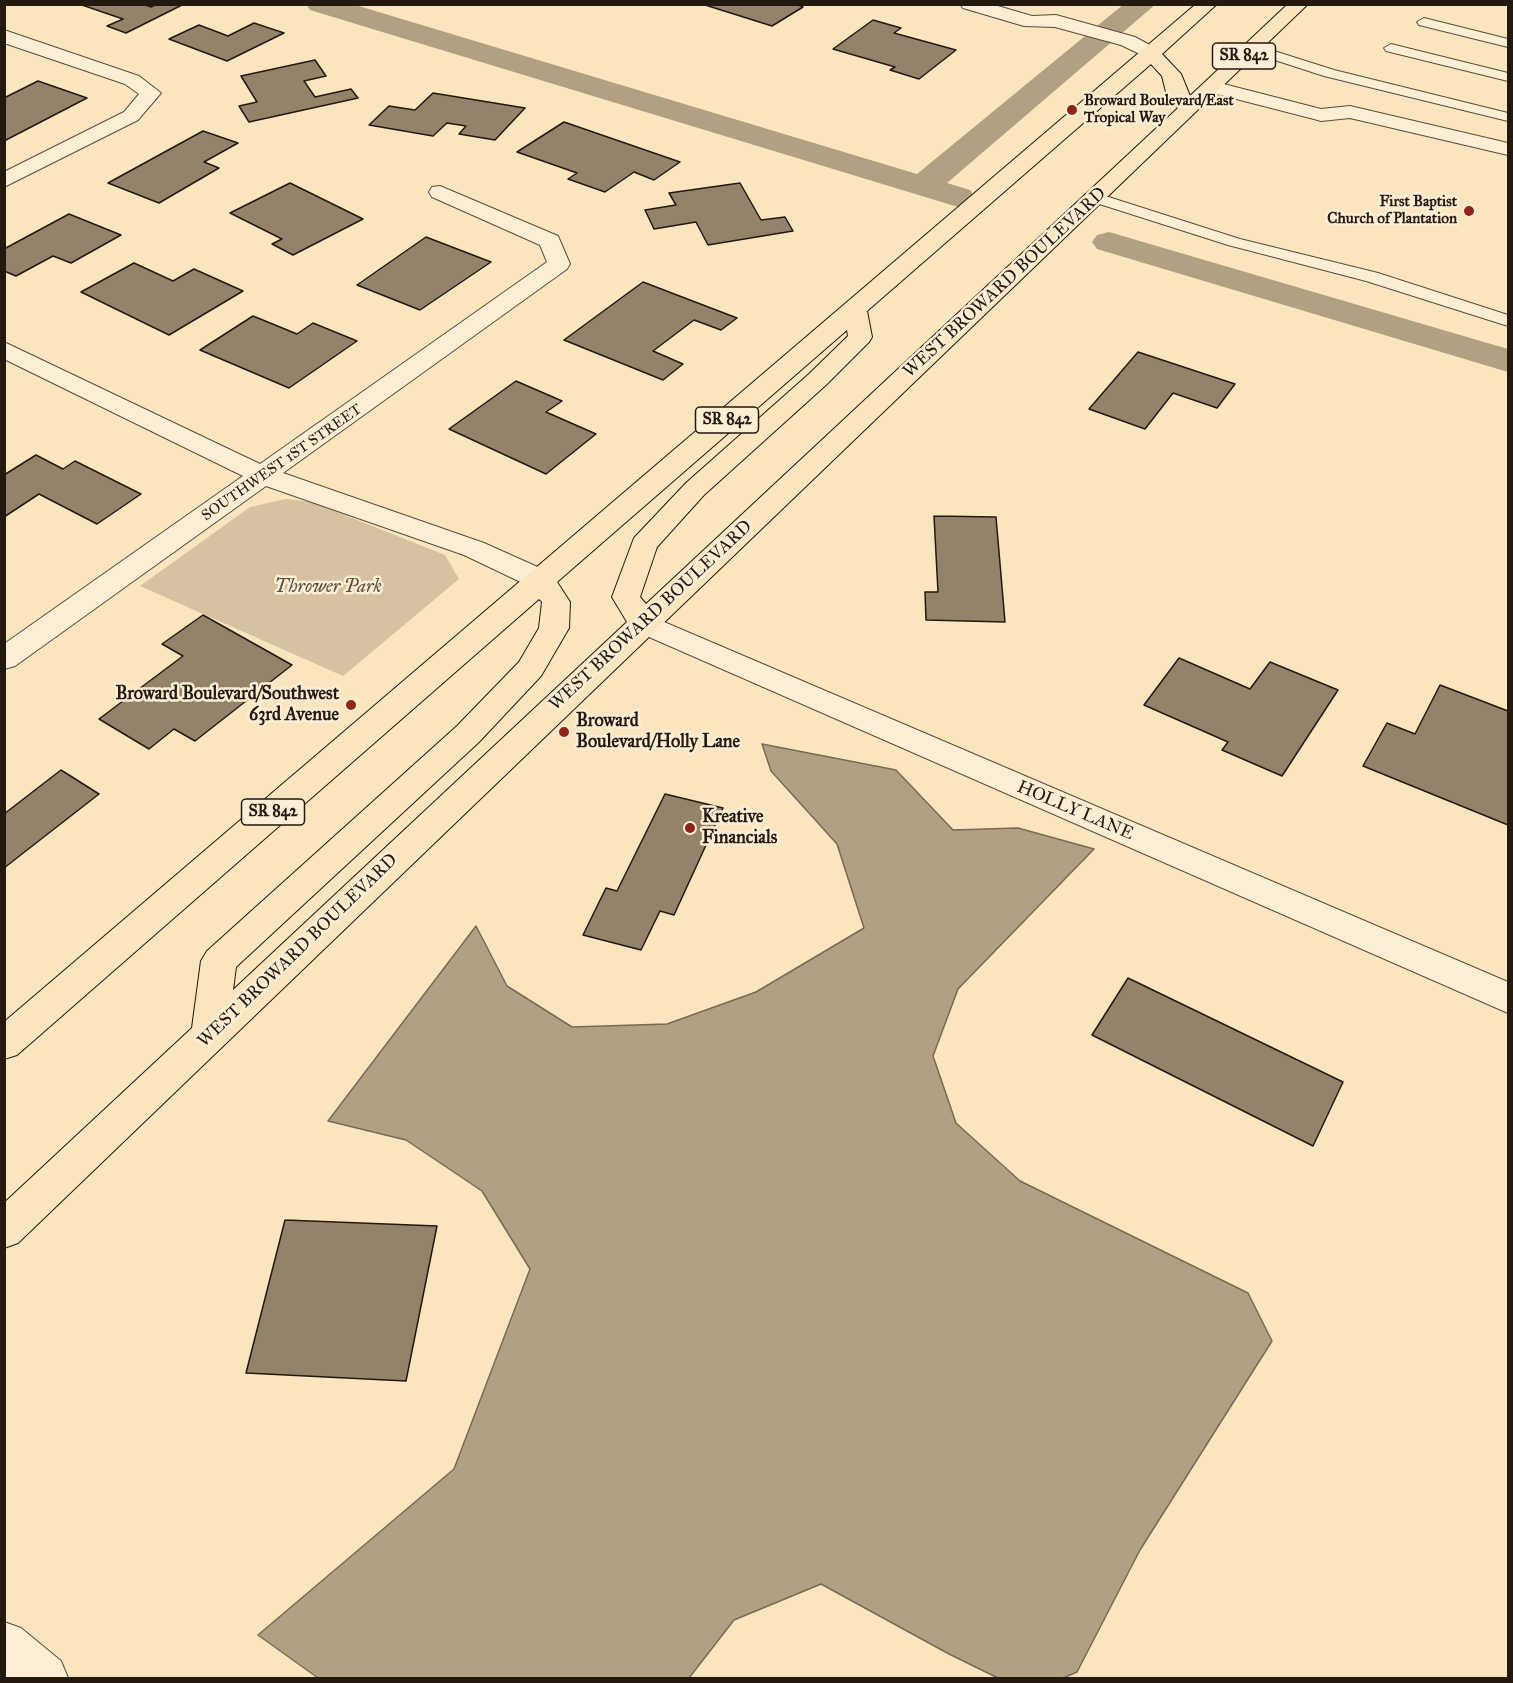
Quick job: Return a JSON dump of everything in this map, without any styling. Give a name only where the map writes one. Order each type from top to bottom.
[{"type":"main road","name":"SR 842","points":[[4,1044],[1208,4]]},
{"type":"main road","name":"WEST BROWARD BOULEVARD","points":[[4,1230],[1299,4]]},
{"type":"main road","points":[[1145,59],[1171,74],[1176,92],[1189,109]]},
{"type":"main road","points":[[643,624],[626,597],[644,544],[695,489],[818,379],[860,337],[855,309]]},
{"type":"main road","points":[[209,1036],[219,961],[468,734],[530,669],[554,628],[556,602],[541,580]]},
{"type":"street","points":[[969,4],[1121,47],[1145,59]]},
{"type":"street","points":[[4,36],[132,80],[151,93],[131,116],[4,181]]},
{"type":"street","points":[[1228,71],[1333,99],[1350,112]]},
{"type":"street","points":[[1212,87],[1321,115],[1350,112],[1509,149]]},
{"type":"street","name":"SOUTHWEST 1ST STREET","points":[[4,660],[559,264],[550,241],[441,192]]},
{"type":"street","points":[[4,349],[264,476],[474,549],[541,580]]},
{"type":"street","name":"HOLLY LANE","points":[[643,624],[1509,998]]},
{"type":"street","points":[[4,1645],[44,1678]]},
{"type":"lane","points":[[1424,22],[1509,43]]},
{"type":"lane","points":[[1252,48],[1329,73],[1509,117]]},
{"type":"lane","points":[[1391,48],[1504,76],[1509,60]]},
{"type":"lane","points":[[1096,198],[1234,242],[1372,278],[1509,321]]},
{"type":"green space","name":"Thrower Park","points":[[286,499],[312,502],[445,555],[459,579],[343,676],[140,586],[250,507]]},
{"type":"shaded area","points":[[762,744],[896,770],[953,830],[1018,828],[1094,849],[958,989],[933,1056],[956,1123],[1020,1181],[1248,1293],[1272,1341],[1140,1550],[1077,1672],[1063,1678],[998,1678],[821,1584],[734,1620],[689,1678],[318,1678],[258,1635],[454,1469],[530,1269],[482,1191],[406,1140],[328,1121],[476,926],[507,986],[572,1027],[667,1024],[756,992],[864,928],[837,844],[771,771]]},
{"type":"building","points":[[79,4],[143,4],[151,7],[157,4],[184,4],[126,33],[107,26],[123,19]]},
{"type":"building","points":[[702,4],[796,4],[803,7],[772,26]]},
{"type":"building","points":[[873,20],[901,28],[894,33],[956,50],[919,79],[890,70],[895,67],[833,49]]},
{"type":"building","points":[[254,23],[284,33],[227,61],[169,39],[199,25],[228,36]]},
{"type":"building","points":[[315,60],[326,76],[304,81],[315,97],[351,89],[358,98],[249,122],[239,106],[257,102],[241,76]]},
{"type":"building","points":[[38,81],[87,98],[4,141],[4,98]]},
{"type":"building","points":[[433,93],[525,108],[495,140],[459,134],[466,126],[447,123],[433,136],[369,125],[389,106],[415,110]]},
{"type":"building","points":[[564,122],[680,162],[654,180],[634,172],[605,192],[568,179],[577,173],[517,152]]},
{"type":"building","points":[[203,131],[238,143],[204,162],[219,168],[159,203],[108,183]]},
{"type":"building","points":[[290,183],[363,219],[293,255],[272,244],[282,239],[230,213]]},
{"type":"building","points":[[740,183],[761,220],[785,217],[793,231],[708,245],[696,222],[654,229],[645,210],[676,205],[669,193]]},
{"type":"building","points":[[69,214],[121,235],[71,263],[53,256],[16,276],[4,271],[4,249]]},
{"type":"building","points":[[426,237],[491,262],[420,310],[357,285]]},
{"type":"building","points":[[134,263],[173,281],[194,269],[243,291],[169,335],[81,292]]},
{"type":"building","points":[[643,282],[737,318],[721,330],[694,320],[653,351],[683,364],[663,380],[564,340]]},
{"type":"building","points":[[253,316],[297,334],[313,323],[357,341],[289,388],[200,350]]},
{"type":"building","points":[[1138,352],[1235,384],[1217,408],[1173,393],[1145,429],[1089,409]]},
{"type":"building","points":[[516,381],[562,401],[546,412],[596,434],[546,474],[449,429]]},
{"type":"building","points":[[36,455],[63,469],[75,461],[141,494],[97,524],[39,494],[4,517],[4,475]]},
{"type":"building","points":[[934,516],[996,517],[1005,622],[926,620],[925,592],[938,592]]},
{"type":"building","points":[[203,615],[292,665],[195,741],[174,729],[149,749],[99,719],[183,656],[162,644]]},
{"type":"building","points":[[1179,658],[1250,689],[1270,662],[1338,690],[1282,776],[1222,750],[1228,742],[1144,705]]},
{"type":"building","points":[[1440,685],[1508,711],[1508,825],[1363,766],[1387,723],[1415,734]]},
{"type":"building","points":[[61,770],[99,794],[4,868],[4,814]]},
{"type":"building","points":[[665,794],[723,808],[674,915],[660,911],[641,950],[583,935],[606,888],[617,891]]},
{"type":"building","points":[[1128,978],[1343,1082],[1313,1146],[1092,1035]]},
{"type":"building","points":[[285,1220],[437,1226],[406,1381],[246,1373]]},
{"type":"waterway","points":[[320,4],[958,197]]},
{"type":"waterway","points":[[923,186],[1142,4]]},
{"type":"waterway","points":[[1109,242],[1508,361]]},
{"type":"place","name":"Broward Boulevard/East Tropical Way","points":[[1072,110]]},
{"type":"place","name":"First Baptist Church of Plantation","points":[[1469,211]]},
{"type":"place","name":"Broward Boulevard/Southwest 63rd Avenue","points":[[351,705]]},
{"type":"place","name":"Broward Boulevard/Holly Lane","points":[[564,732]]},
{"type":"place","name":"Kreative Financials","points":[[690,828]]}]
